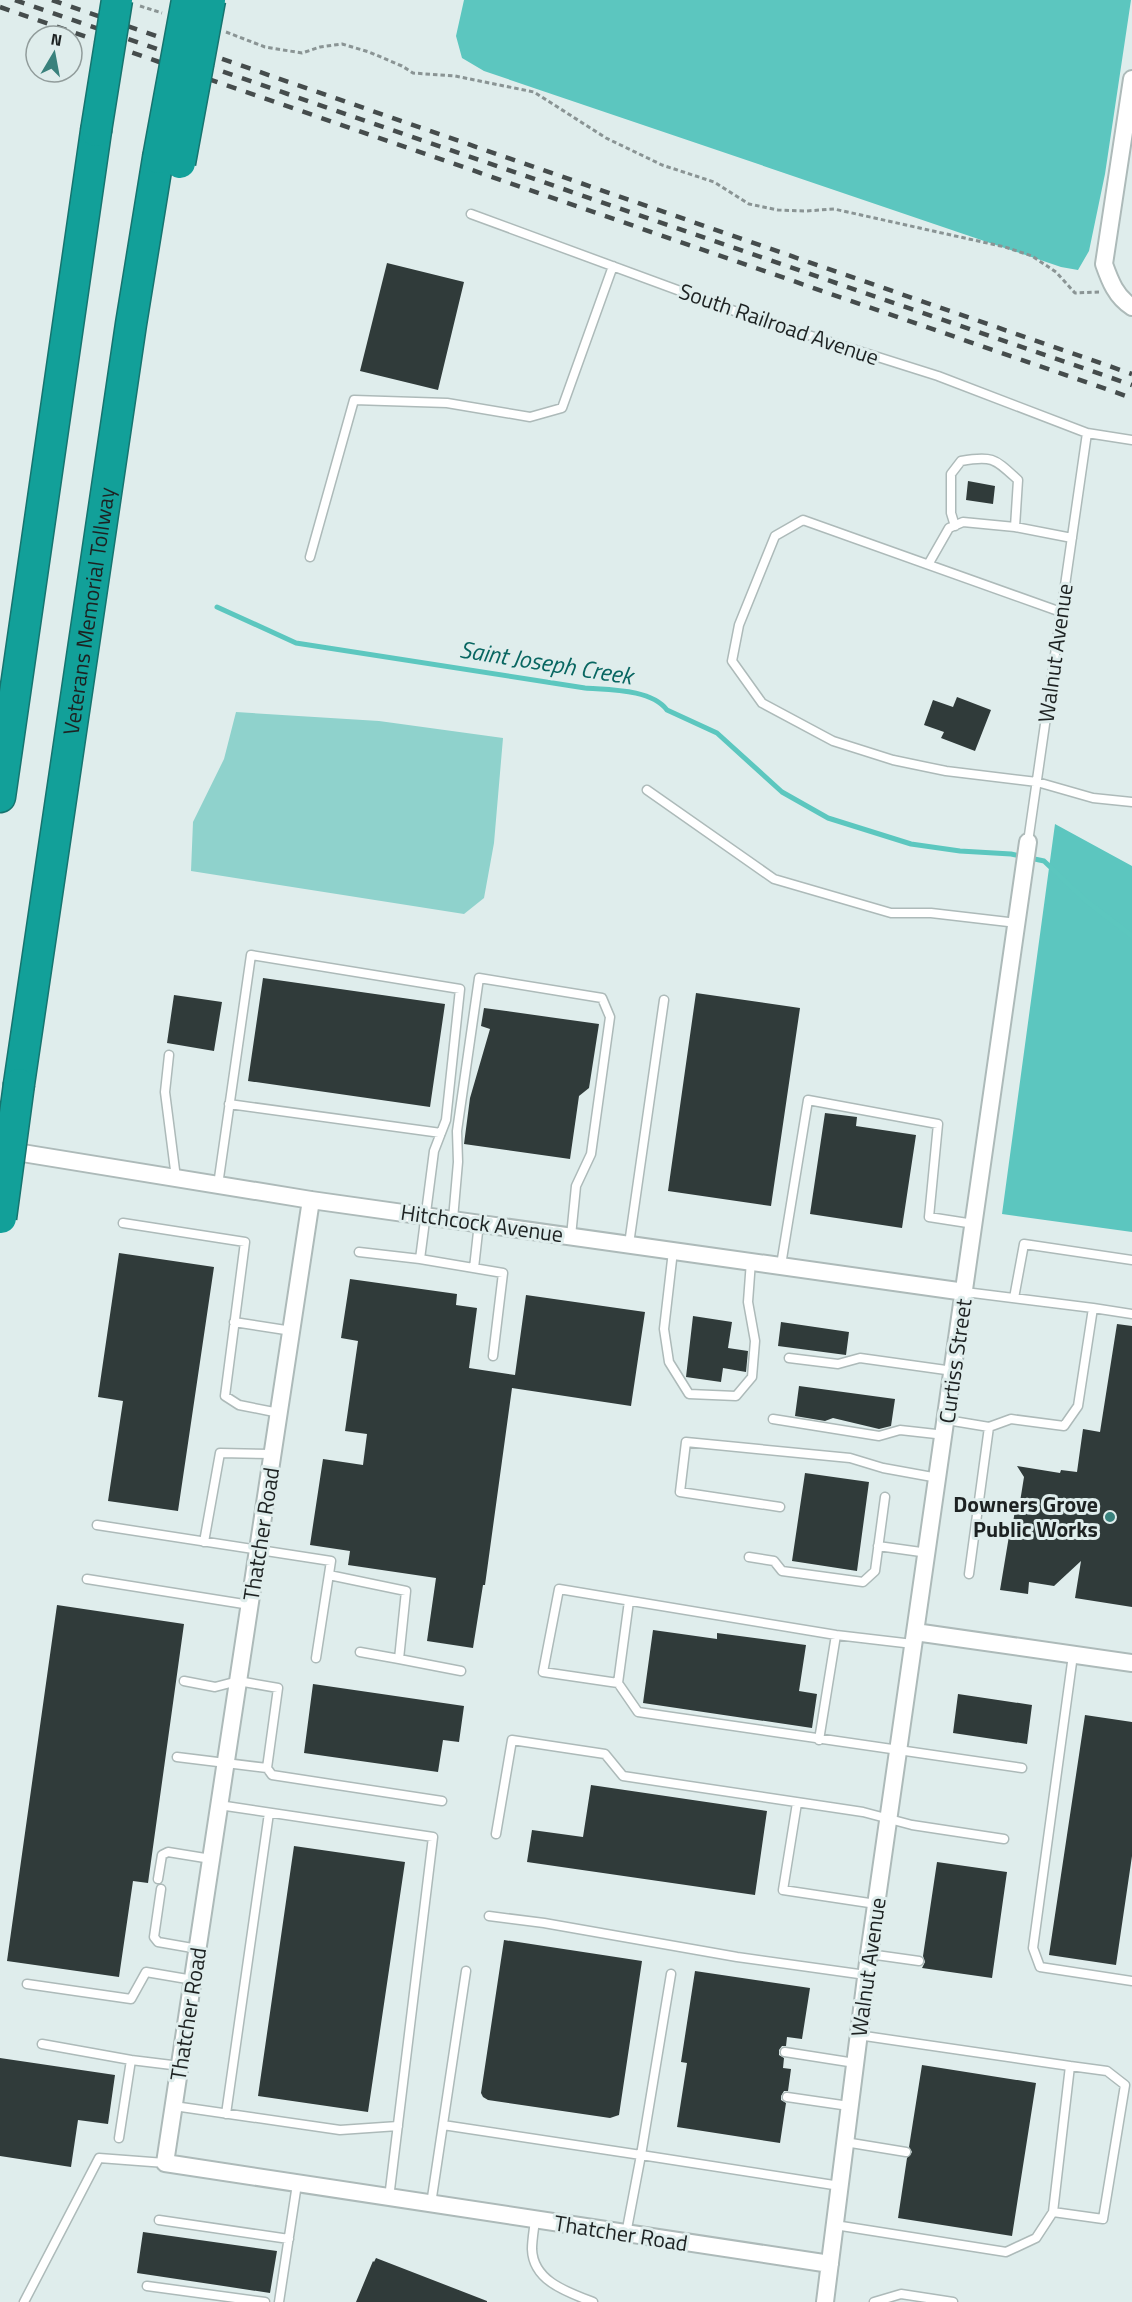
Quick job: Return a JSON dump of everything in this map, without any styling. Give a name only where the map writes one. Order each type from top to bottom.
[{"type":"highway","points":[[169,161],[210,0]]},
{"type":"highway","points":[[0,797],[96,131],[123,2]]},
{"type":"highway","name":"Veterans Memorial Tollway","points":[[0,1220],[131,324],[147,234],[169,161],[176,7]]},
{"type":"street","points":[[1132,79],[1104,264],[1116,291],[1132,307]]},
{"type":"street","name":"Walnut Avenue","points":[[1024,873],[1028,842]]},
{"type":"street","name":"Curtiss Street","points":[[914,1638],[939,1478],[1024,873]]},
{"type":"street","name":"Hitchcock Avenue","points":[[0,1149],[311,1200],[964,1292]]},
{"type":"street","name":"Thatcher Road","points":[[311,1200],[165,2163],[830,2264]]},
{"type":"street","points":[[914,1638],[1132,1663]]},
{"type":"street","name":"Walnut Avenue","points":[[825,2302],[858,2035],[914,1638]]},
{"type":"lane","name":"South Railroad Avenue","points":[[471,214],[747,316],[938,376],[1087,434],[1132,440]]},
{"type":"lane","points":[[310,557],[354,400],[447,403],[530,417],[562,408],[613,266]]},
{"type":"lane","name":"Walnut Avenue","points":[[1028,842],[1087,434]]},
{"type":"lane","points":[[955,526],[951,513],[951,474],[961,461],[975,458],[996,460],[1018,480],[1015,527]]},
{"type":"lane","points":[[1061,612],[803,520],[775,536],[739,625],[732,661],[762,703],[833,741],[893,760],[946,771],[1037,782],[1093,798],[1132,802]]},
{"type":"lane","points":[[929,564],[949,528],[963,522],[1015,527],[1072,538]]},
{"type":"lane","points":[[647,790],[774,879],[891,913],[931,912],[1017,923]]},
{"type":"lane","points":[[218,1185],[250,955],[460,989],[446,1120],[434,1151],[420,1259]]},
{"type":"lane","points":[[453,1220],[458,1162],[457,1131],[479,978],[602,998],[610,1017],[591,1154],[576,1186],[571,1236]]},
{"type":"lane","points":[[629,1244],[664,1000]]},
{"type":"lane","points":[[169,1054],[165,1092],[176,1178]]},
{"type":"lane","points":[[780,1265],[808,1100],[938,1124],[929,1216],[974,1224]]},
{"type":"lane","points":[[229,1104],[441,1133]]},
{"type":"lane","points":[[123,1223],[245,1242],[225,1396],[238,1405],[279,1413]]},
{"type":"lane","points":[[474,1268],[479,1223]]},
{"type":"lane","points":[[1014,1298],[1024,1244],[1132,1260]]},
{"type":"lane","points":[[673,1250],[664,1329],[669,1362],[689,1394],[736,1396],[752,1377],[755,1341],[748,1302],[752,1261]]},
{"type":"lane","points":[[359,1252],[420,1259],[503,1273],[492,1356]]},
{"type":"lane","points":[[964,1292],[1132,1314]]},
{"type":"lane","points":[[773,1419],[879,1436],[900,1430],[989,1427],[1011,1419],[1064,1426],[1078,1406],[1093,1308]]},
{"type":"lane","points":[[234,1322],[292,1331]]},
{"type":"lane","points":[[789,1358],[838,1364],[860,1358],[953,1371]]},
{"type":"lane","points":[[969,1574],[989,1427]]},
{"type":"lane","points":[[780,1507],[680,1492],[686,1442],[850,1458],[883,1468],[939,1478]]},
{"type":"lane","points":[[204,1542],[220,1453],[273,1454]]},
{"type":"lane","points":[[749,1557],[774,1562],[782,1571],[862,1582],[875,1571],[885,1497]]},
{"type":"lane","points":[[97,1525],[331,1561],[316,1658]]},
{"type":"lane","points":[[878,1546],[928,1553]]},
{"type":"lane","points":[[329,1575],[406,1591],[399,1659]]},
{"type":"lane","points":[[87,1579],[250,1605]]},
{"type":"lane","points":[[618,1683],[543,1672],[559,1589],[836,1635],[914,1638]]},
{"type":"lane","points":[[629,1601],[618,1683],[638,1712],[1022,1768]]},
{"type":"lane","points":[[819,1740],[836,1635]]},
{"type":"lane","points":[[360,1652],[461,1671]]},
{"type":"lane","points":[[1073,1655],[1033,1948],[1040,1967],[1132,1982]]},
{"type":"lane","points":[[184,1681],[215,1687],[238,1681],[278,1688],[267,1768],[272,1775],[442,1801]]},
{"type":"lane","points":[[496,1834],[512,1740],[605,1754],[623,1776],[863,1812],[912,1825],[1004,1839]]},
{"type":"lane","points":[[177,1757],[267,1768]]},
{"type":"lane","points":[[797,1803],[783,1890],[876,1904]]},
{"type":"lane","points":[[219,1805],[433,1837],[389,2198]]},
{"type":"lane","points":[[226,2114],[269,1813]]},
{"type":"lane","points":[[158,1879],[162,1855],[168,1852],[211,1859]]},
{"type":"lane","points":[[161,1889],[154,1937],[158,1942],[198,1948]]},
{"type":"lane","points":[[489,1916],[866,1976]]},
{"type":"lane","points":[[869,1954],[919,1961]]},
{"type":"lane","points":[[431,2204],[466,1971]]},
{"type":"lane","points":[[27,1984],[131,1999],[146,1972],[193,1980]]},
{"type":"lane","points":[[626,2234],[671,1974]]},
{"type":"lane","points":[[858,2035],[1107,2071],[1125,2085],[1103,2219],[1053,2212]]},
{"type":"lane","points":[[42,2044],[180,2066]]},
{"type":"lane","points":[[785,2052],[855,2063]]},
{"type":"lane","points":[[119,2138],[131,2060]]},
{"type":"lane","points":[[836,2225],[1006,2252],[1036,2238],[1053,2212],[1070,2066]]},
{"type":"lane","points":[[787,2097],[849,2106]]},
{"type":"lane","points":[[174,2106],[340,2130],[398,2126]]},
{"type":"lane","points":[[443,2125],[840,2186]]},
{"type":"lane","points":[[845,2142],[906,2152]]},
{"type":"lane","points":[[24,2302],[99,2158],[165,2163]]},
{"type":"lane","points":[[279,2302],[297,2184]]},
{"type":"lane","points":[[159,2220],[289,2239]]},
{"type":"lane","points":[[535,2220],[532,2248],[534,2262],[543,2276],[559,2289],[593,2302]]},
{"type":"lane","points":[[147,2286],[265,2302]]},
{"type":"lane","points":[[874,2302],[901,2294],[953,2302]]},
{"type":"path","points":[[123,2],[176,7]]},
{"type":"path","points":[[221,31],[265,47],[302,53],[320,47],[342,44],[369,52],[413,73],[455,76],[534,92],[606,138],[662,165],[714,182],[749,204],[778,210],[806,212],[834,209],[1005,248],[1032,256],[1056,272],[1075,293],[1116,291]]},
{"type":"shaded area","points":[[464,0],[1131,0],[1105,174],[1089,251],[1078,270],[1061,267],[484,71],[462,58],[456,36]]},
{"type":"shaded area","points":[[236,712],[379,721],[503,738],[494,843],[484,898],[464,914],[191,871],[193,822],[224,759]]},
{"type":"shaded area","points":[[1055,824],[1132,866],[1132,1232],[1002,1214]]},
{"type":"building","points":[[387,263],[464,282],[438,390],[360,371]]},
{"type":"building","points":[[968,481],[995,486],[993,504],[966,500]]},
{"type":"building","points":[[957,697],[991,710],[975,751],[941,738],[944,732],[924,725],[933,700],[953,707]]},
{"type":"building","points":[[263,978],[445,1004],[430,1107],[248,1081]]},
{"type":"building","points":[[696,993],[800,1008],[771,1206],[668,1191]]},
{"type":"building","points":[[174,995],[222,1002],[214,1051],[167,1043]]},
{"type":"building","points":[[484,1008],[599,1024],[589,1088],[579,1096],[570,1159],[464,1144],[470,1098],[490,1029],[481,1026]]},
{"type":"building","points":[[825,1113],[857,1117],[856,1126],[916,1135],[902,1228],[810,1214]]},
{"type":"building","points":[[119,1253],[214,1267],[178,1511],[108,1501],[123,1401],[98,1397]]},
{"type":"building","points":[[350,1279],[457,1294],[456,1305],[477,1308],[469,1368],[515,1375],[526,1295],[645,1312],[631,1406],[512,1388],[485,1585],[483,1585],[473,1648],[427,1641],[436,1578],[348,1565],[350,1551],[310,1545],[323,1459],[363,1465],[367,1434],[345,1431],[358,1341],[341,1338]]},
{"type":"building","points":[[693,1316],[732,1322],[728,1348],[748,1351],[746,1372],[723,1368],[721,1382],[686,1377]]},
{"type":"building","points":[[781,1322],[849,1332],[846,1355],[778,1346]]},
{"type":"building","points":[[1117,1324],[1132,1326],[1132,1607],[1075,1598],[1081,1561],[1054,1586],[1029,1582],[1028,1594],[1000,1590],[1009,1536],[1011,1536],[1015,1510],[1019,1508],[1024,1477],[1017,1466],[1060,1473],[1061,1470],[1077,1472],[1083,1429],[1100,1432]]},
{"type":"building","points":[[799,1386],[895,1399],[891,1426],[879,1429],[833,1418],[825,1421],[795,1416]]},
{"type":"building","points":[[805,1473],[869,1482],[857,1571],[792,1561]]},
{"type":"building","points":[[57,1605],[184,1624],[148,1883],[133,1881],[119,1977],[7,1961]]},
{"type":"building","points":[[653,1630],[717,1639],[717,1633],[806,1645],[799,1691],[817,1694],[812,1728],[643,1703]]},
{"type":"building","points":[[313,1684],[464,1706],[459,1742],[443,1740],[438,1772],[304,1753]]},
{"type":"building","points":[[958,1694],[1032,1705],[1027,1744],[953,1733]]},
{"type":"building","points":[[1085,1715],[1132,1722],[1132,1856],[1116,1965],[1049,1955]]},
{"type":"building","points":[[591,1785],[767,1811],[755,1895],[527,1862],[532,1830],[583,1837]]},
{"type":"building","points":[[294,1846],[405,1862],[368,2112],[258,2096]]},
{"type":"building","points":[[937,1862],[1007,1872],[992,1978],[922,1968],[925,1962],[923,1956]]},
{"type":"building","points":[[504,1940],[642,1961],[619,2115],[610,2118],[488,2100],[483,2097],[481,2093]]},
{"type":"building","points":[[695,1971],[810,1988],[802,2039],[787,2037],[786,2046],[782,2046],[779,2050],[779,2055],[784,2058],[783,2068],[791,2069],[788,2091],[784,2091],[781,2096],[781,2100],[786,2103],[780,2143],[677,2127],[687,2063],[681,2062]]},
{"type":"building","points":[[0,2058],[115,2075],[108,2124],[78,2120],[71,2167],[0,2156]]},
{"type":"building","points":[[922,2065],[1036,2083],[1012,2236],[898,2218],[907,2158],[912,2152],[909,2147]]},
{"type":"building","points":[[143,2232],[277,2251],[270,2293],[137,2273]]},
{"type":"building","points":[[376,2258],[487,2301],[487,2302],[356,2302]]},
{"type":"waterway","name":"Saint Joseph Creek","points":[[217,607],[296,643],[585,688],[641,694],[660,703],[667,710],[717,733],[782,792],[828,818],[911,844],[960,851],[1011,854],[1044,861],[1085,900],[1132,936]]},
{"type":"railway","points":[[15,0],[1132,385]]},
{"type":"railway","points":[[52,0],[1132,374]]},
{"type":"railway","points":[[0,7],[1132,398]]},
{"type":"place","name":"Downers Grove Public Works","points":[[1110,1517]]}]
